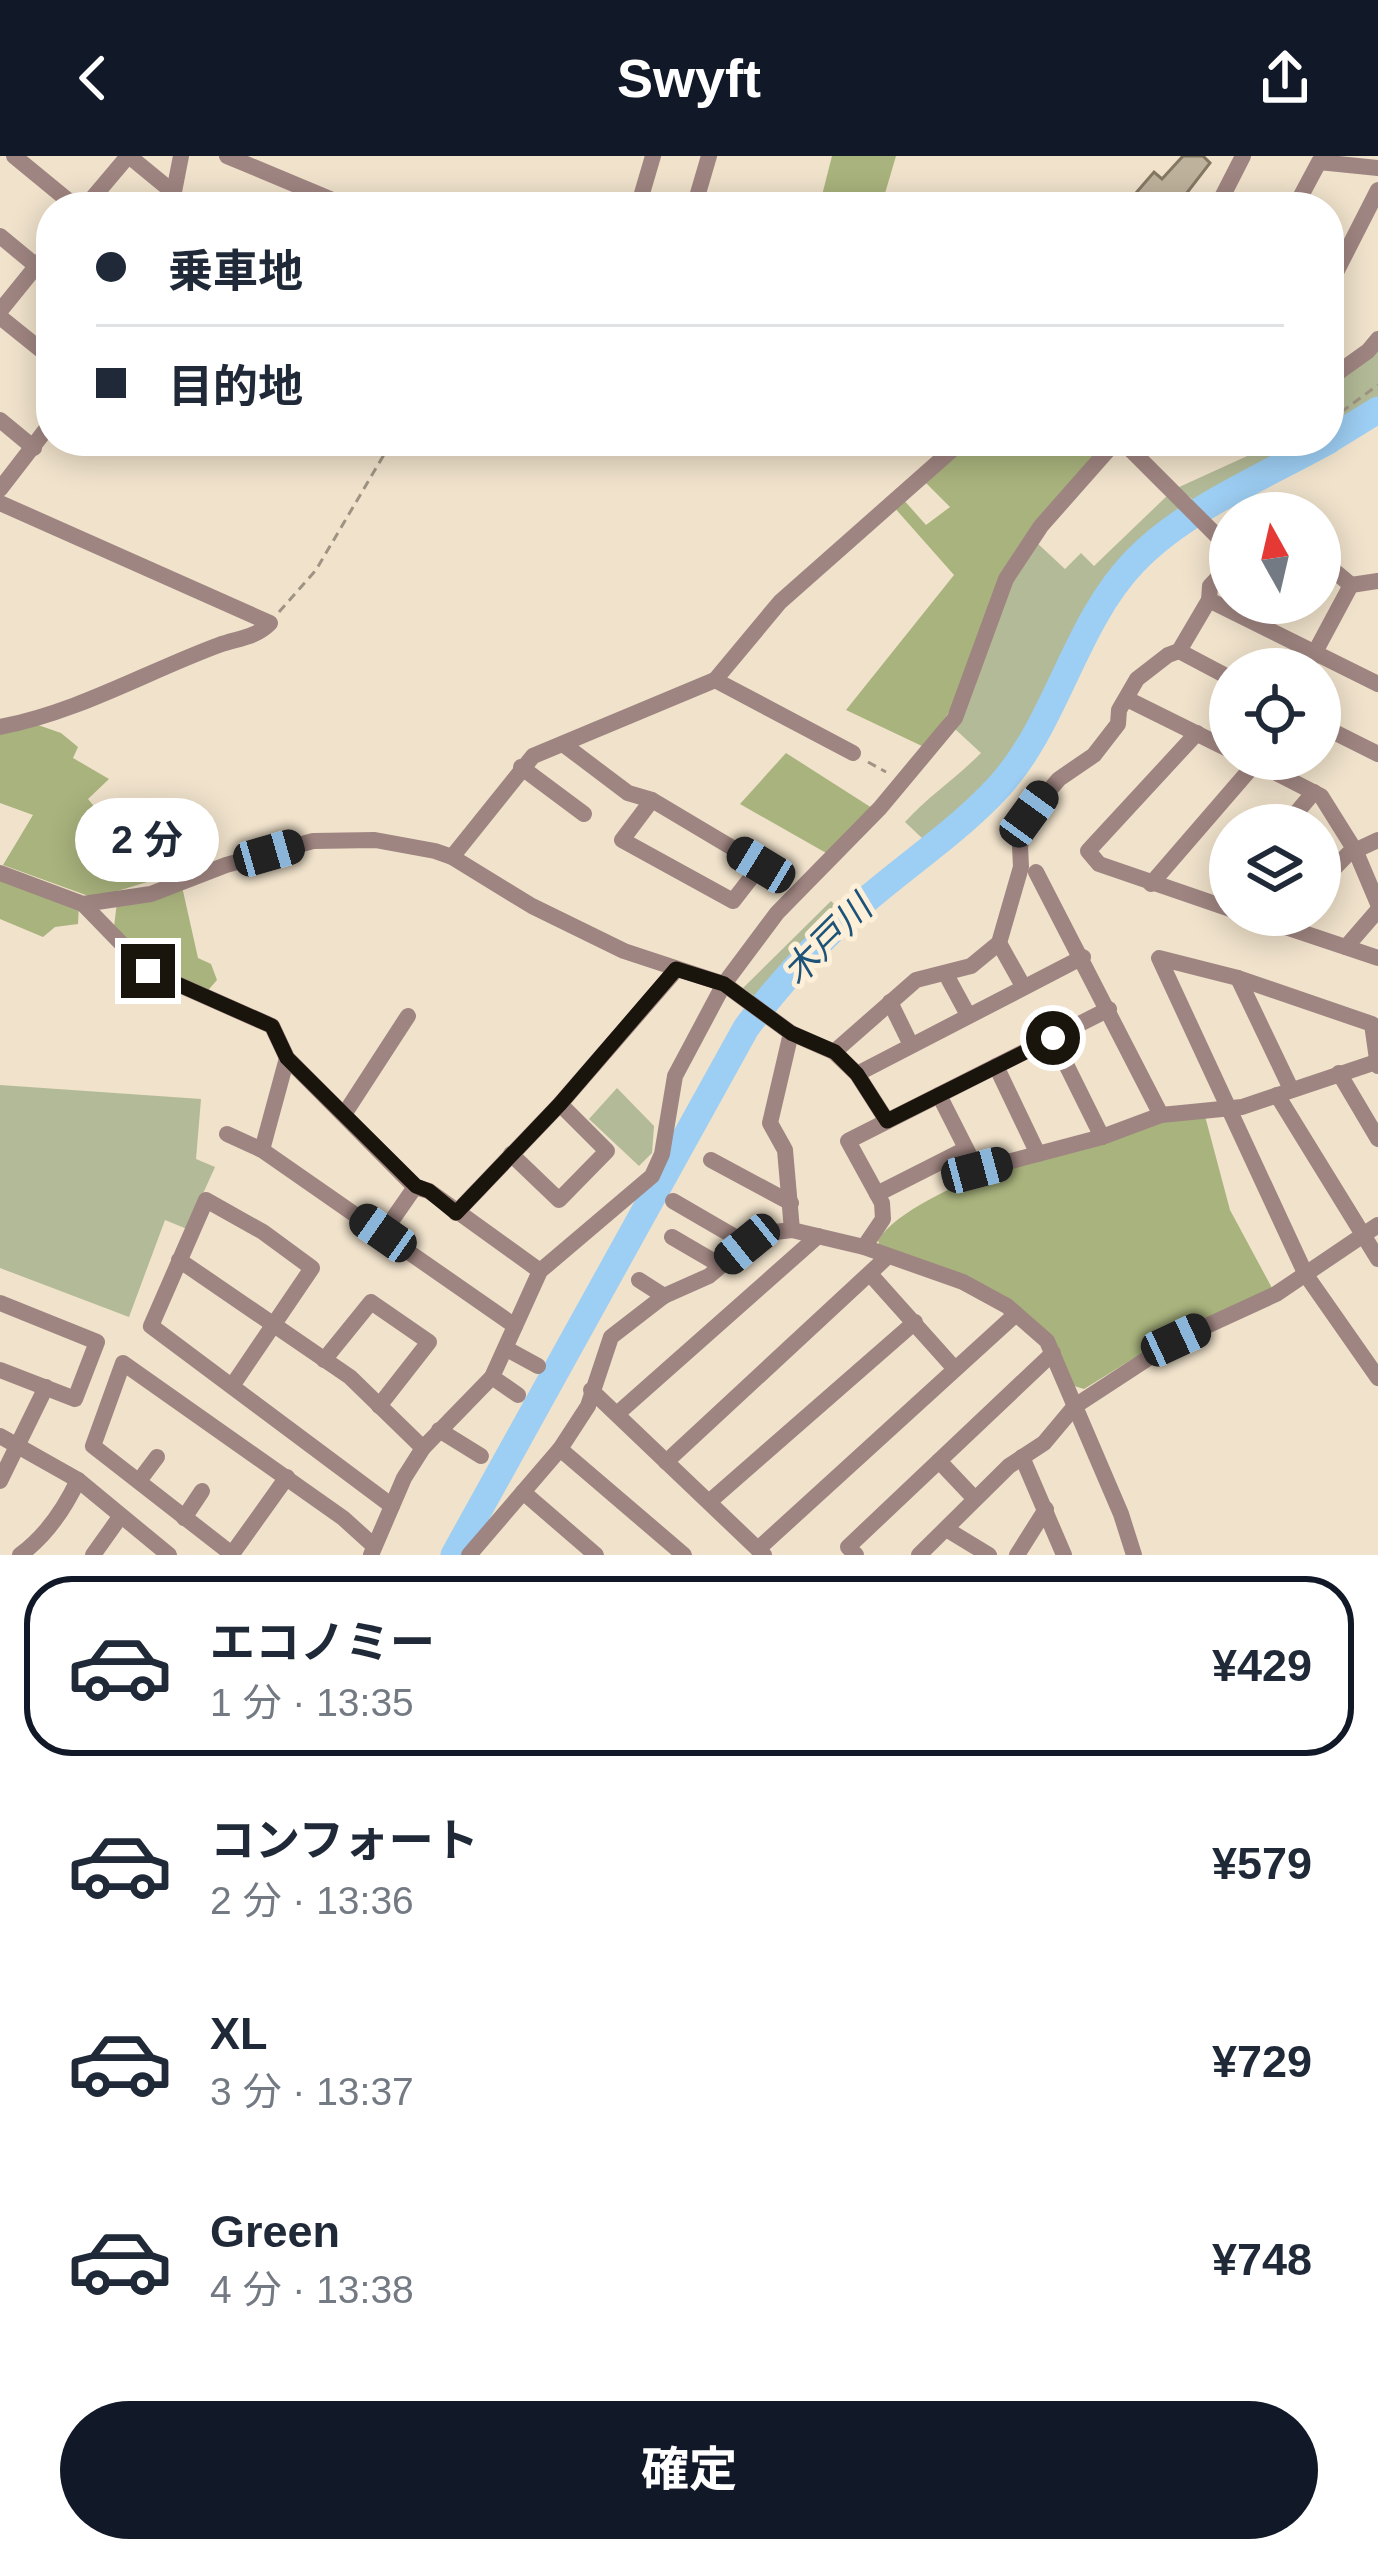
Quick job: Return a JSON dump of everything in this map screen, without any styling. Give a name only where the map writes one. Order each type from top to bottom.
[{"type":"street","points":[[14,156],[61,192]]},
{"type":"street","points":[[95,192],[128,156],[165,192]]},
{"type":"street","points":[[175,192],[182,156]]},
{"type":"street","points":[[227,156],[313,192]]},
{"type":"street","points":[[642,192],[653,156]]},
{"type":"street","points":[[698,192],[709,156]]},
{"type":"street","points":[[1225,192],[1243,156]]},
{"type":"street","points":[[1302,192],[1319,162],[1378,168]]},
{"type":"street","points":[[1344,257],[1378,190]]},
{"type":"street","points":[[0,236],[36,265]]},
{"type":"street","points":[[36,280],[0,314],[36,345]]},
{"type":"street","points":[[1344,368],[1378,339]]},
{"type":"street","points":[[0,420],[34,448]]},
{"type":"street","points":[[0,488],[36,445]]},
{"type":"street","points":[[452,857],[533,756],[715,680],[780,602],[938,456]]},
{"type":"street","points":[[287,1477],[232,1554],[93,1446],[124,1363],[222,1436],[287,1477],[373,1551],[423,1448],[492,1378],[540,1271],[652,1176],[662,1154],[675,1076],[724,984],[777,914],[903,782],[955,718],[1006,579],[1041,526],[1105,456]]},
{"type":"street","points":[[1135,456],[1209,528]]},
{"type":"street","points":[[0,503],[270,622],[251,637],[49,714],[0,727]]},
{"type":"street","points":[[1319,648],[1378,563]]},
{"type":"street","points":[[1179,652],[1209,600]]},
{"type":"street","points":[[1249,624],[1288,648]]},
{"type":"street","points":[[835,1052],[916,980],[971,966],[999,943],[1021,867],[1020,846],[1029,814],[1060,779],[1094,755],[1118,724],[1137,679],[1179,652],[1209,667]]},
{"type":"street","points":[[1341,671],[1378,684]]},
{"type":"street","points":[[715,680],[853,753]]},
{"type":"street","points":[[1126,699],[1209,740]]},
{"type":"street","points":[[1197,734],[1088,851],[1099,865],[1209,902]]},
{"type":"street","points":[[1341,736],[1378,754]]},
{"type":"street","points":[[563,744],[628,793],[652,800],[761,865],[733,901],[622,840],[652,800]]},
{"type":"street","points":[[520,767],[584,814]]},
{"type":"street","points":[[1151,884],[1238,780]]},
{"type":"street","points":[[1292,780],[1333,810],[1378,907],[1346,947]]},
{"type":"street","points":[[1304,804],[1314,792]]},
{"type":"street","points":[[1341,861],[1378,840]]},
{"type":"street","points":[[83,904],[151,894],[226,865],[313,841],[399,842],[452,857],[532,906],[624,951],[724,984],[791,1033],[835,1052],[857,1074],[887,1121]]},
{"type":"street","points":[[1036,872],[1161,1114]]},
{"type":"street","points":[[0,873],[83,904],[148,971],[272,1026],[287,1058],[416,1186],[540,1271]]},
{"type":"street","points":[[1321,936],[1378,958]]},
{"type":"street","points":[[999,943],[1023,986]]},
{"type":"street","points":[[857,1074],[1083,957]]},
{"type":"street","points":[[939,1095],[977,1170],[1102,1138],[1161,1114],[1231,1107],[1377,1064],[1372,1024],[1238,978],[1159,958],[1231,1107],[1306,1275],[1378,1378]]},
{"type":"street","points":[[456,1213],[560,1104],[676,969]]},
{"type":"street","points":[[1238,978],[1284,1092],[1378,1259]]},
{"type":"street","points":[[950,980],[968,1015]]},
{"type":"street","points":[[890,1003],[911,1046]]},
{"type":"street","points":[[864,1247],[883,1219],[882,1203],[848,1141],[1108,1009]]},
{"type":"street","points":[[345,1113],[409,1016]]},
{"type":"street","points":[[791,1033],[770,1123],[785,1150],[791,1230]]},
{"type":"street","points":[[1053,1038],[1102,1138]]},
{"type":"street","points":[[262,1150],[287,1058]]},
{"type":"street","points":[[996,1066],[1038,1154]]},
{"type":"street","points":[[1339,1073],[1378,1139]]},
{"type":"street","points":[[511,1154],[559,1200],[607,1150],[560,1104]]},
{"type":"street","points":[[227,1134],[262,1150],[515,1326]]},
{"type":"street","points":[[877,1194],[966,1149]]},
{"type":"street","points":[[711,1160],[791,1203]]},
{"type":"street","points":[[383,1233],[416,1186]]},
{"type":"street","points":[[232,1386],[311,1268],[263,1232],[206,1200],[151,1326],[392,1506]]},
{"type":"street","points":[[673,1201],[747,1244]]},
{"type":"street","points":[[919,1555],[975,1499],[1044,1443],[1075,1406],[1176,1340],[1276,1294],[1378,1225]]},
{"type":"street","points":[[479,1552],[588,1406],[611,1337],[664,1296],[694,1285],[747,1244],[791,1230],[864,1247],[964,1282],[1016,1314],[1046,1341],[1121,1514],[1133,1555]]},
{"type":"street","points":[[617,1414],[818,1236]]},
{"type":"street","points":[[673,1237],[720,1265]]},
{"type":"street","points":[[666,1462],[886,1258]]},
{"type":"street","points":[[179,1260],[350,1377],[423,1448]]},
{"type":"street","points":[[870,1274],[955,1369]]},
{"type":"street","points":[[639,1280],[664,1296]]},
{"type":"street","points":[[324,1360],[371,1301],[429,1342],[380,1406]]},
{"type":"street","points":[[0,1303],[97,1342],[76,1399],[0,1370]]},
{"type":"street","points":[[591,1390],[762,1552],[1016,1314]]},
{"type":"street","points":[[709,1502],[915,1322]]},
{"type":"street","points":[[507,1348],[538,1366]]},
{"type":"street","points":[[856,1555],[848,1547],[1053,1353]]},
{"type":"street","points":[[492,1378],[518,1394]]},
{"type":"street","points":[[0,1481],[46,1388]]},
{"type":"street","points":[[439,1430],[481,1456]]},
{"type":"street","points":[[0,1436],[78,1480],[169,1555]]},
{"type":"street","points":[[560,1449],[684,1555]]},
{"type":"street","points":[[139,1481],[157,1457]]},
{"type":"street","points":[[1022,1457],[1064,1555]]},
{"type":"street","points":[[939,1461],[975,1499]]},
{"type":"street","points":[[20,1555],[40,1541],[78,1480]]},
{"type":"street","points":[[184,1518],[202,1491]]},
{"type":"street","points":[[523,1492],[596,1555]]},
{"type":"street","points":[[1016,1555],[1046,1509]]},
{"type":"street","points":[[93,1555],[120,1517]]},
{"type":"street","points":[[946,1529],[989,1555]]},
{"type":"street","points":[[131,1555],[144,1536]]},
{"type":"path","points":[[1344,410],[1378,385]]},
{"type":"path","points":[[270,622],[316,570],[383,456]]},
{"type":"path","points":[[853,753],[903,782]]},
{"type":"green space","points":[[832,156],[896,156],[885,192],[823,192]]},
{"type":"green space","points":[[1378,346],[1378,404],[1344,425],[1344,372]]},
{"type":"green space","points":[[953,456],[1097,456],[1038,524],[949,712],[924,747],[846,710],[954,575],[893,506],[902,498],[926,525],[950,507],[923,480]]},
{"type":"green space","points":[[1247,456],[1287,456],[1219,492],[1209,492],[1209,497],[1198,503],[1177,488]]},
{"type":"green space","points":[[1170,493],[1183,513],[1128,555],[1021,739],[985,790],[923,839],[905,822],[981,753],[955,729],[1010,580],[1036,542],[1065,569],[1081,553],[1094,566]]},
{"type":"green space","points":[[38,725],[61,733],[78,747],[73,758],[109,779],[88,799],[154,880],[94,898],[3,865],[33,815],[0,803],[0,733]]},
{"type":"green space","points":[[786,753],[872,808],[828,854],[740,804]]},
{"type":"green space","points":[[0,879],[79,903],[78,924],[55,927],[43,937],[0,919]]},
{"type":"green space","points":[[181,882],[198,958],[211,964],[217,980],[204,995],[149,968],[114,927],[117,902]]},
{"type":"green space","points":[[831,901],[845,915],[759,999],[743,988]]},
{"type":"green space","points":[[0,1085],[201,1099],[196,1159],[215,1167],[187,1229],[165,1220],[129,1317],[0,1268]]},
{"type":"green space","points":[[617,1088],[654,1126],[652,1153],[639,1166],[589,1119]]},
{"type":"green space","points":[[1205,1116],[1230,1210],[1272,1288],[1173,1334],[1084,1389],[1071,1385],[1049,1335],[880,1248],[878,1240],[901,1218],[980,1176],[1080,1142]]},
{"type":"building","points":[[1183,156],[1203,156],[1210,163],[1188,192],[1137,192],[1154,172],[1162,179]]},
{"type":"waterway","name":"木戸川","points":[[1344,431],[1378,410]]},
{"type":"waterway","name":"木戸川","points":[[454,1555],[758,1012],[828,935],[959,824],[1013,769],[1048,711],[1094,617],[1134,562],[1200,510],[1300,456]]},
{"type":"route","points":[[148,971],[272,1026],[287,1058],[416,1186],[456,1213],[560,1104],[676,969],[724,984],[791,1033],[835,1052],[857,1074],[887,1121],[1053,1038]]}]
